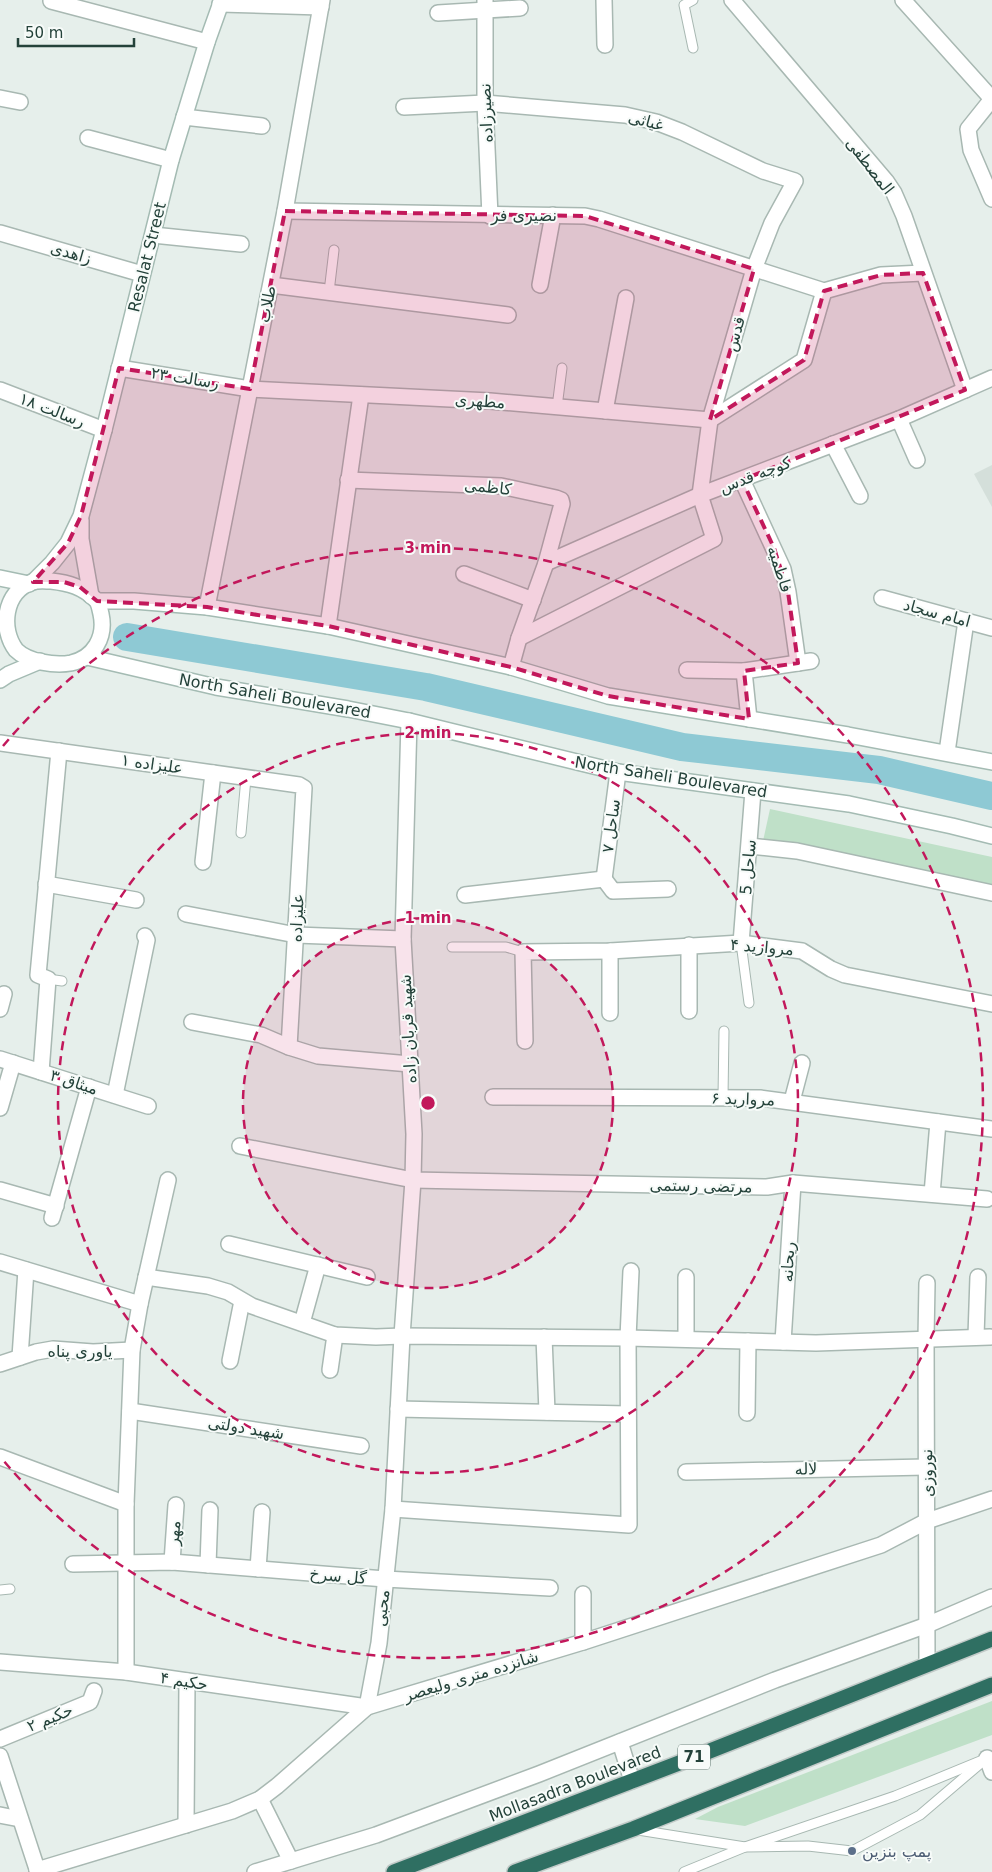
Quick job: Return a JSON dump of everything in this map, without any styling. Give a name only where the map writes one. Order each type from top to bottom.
[{"type":"highway","name":"Mollasadra Boulevared","points":[[394,1872],[632,1781],[992,1639]]},
{"type":"highway","points":[[515,1872],[633,1830],[992,1685]]},
{"type":"street","points":[[604,0],[605,45]]},
{"type":"street","name":"المصطفی","points":[[732,0],[894,193],[904,216],[965,390]]},
{"type":"street","points":[[903,0],[992,99],[968,129],[971,150],[992,199]]},
{"type":"street","points":[[51,1],[207,42]]},
{"type":"street","points":[[221,2],[322,3]]},
{"type":"street","name":"Resalat Street","points":[[81,516],[120,368],[171,160],[221,2]]},
{"type":"street","name":"طلاب","points":[[207,607],[271,285],[322,3]]},
{"type":"street","points":[[438,13],[485,5],[520,8]]},
{"type":"street","name":"نصیرزاده","points":[[485,5],[485,103],[490,216]]},
{"type":"street","points":[[0,98],[20,102]]},
{"type":"street","name":"غیاثی","points":[[404,107],[485,103],[594,111],[639,118],[707,142],[763,171],[795,181]]},
{"type":"street","points":[[184,117],[262,126]]},
{"type":"street","points":[[88,138],[171,160]]},
{"type":"street","name":"قدس","points":[[700,495],[710,420],[754,268],[772,223],[795,181]]},
{"type":"street","name":"نصیری فر","points":[[285,211],[490,216],[584,216],[599,219],[824,291]]},
{"type":"street","points":[[540,285],[553,215]]},
{"type":"street","name":"زاهدی","points":[[0,233],[142,274]]},
{"type":"street","points":[[153,236],[241,244]]},
{"type":"street","points":[[710,420],[804,360],[824,291],[881,276],[923,273]]},
{"type":"street","points":[[271,285],[508,315]]},
{"type":"street","points":[[605,412],[626,298]]},
{"type":"street","name":"رسالت ۲۳","points":[[120,368],[250,388]]},
{"type":"street","name":"کوچه قدس","points":[[546,563],[700,495],[899,419],[992,378]]},
{"type":"street","name":"مطهری","points":[[250,388],[482,400],[710,420]]},
{"type":"street","name":"رسالت ۱۸","points":[[0,390],[104,430]]},
{"type":"street","points":[[328,626],[361,395]]},
{"type":"street","points":[[899,419],[917,460]]},
{"type":"street","points":[[833,444],[860,496]]},
{"type":"street","name":"کاظمی","points":[[348,480],[501,486],[561,500],[562,504],[546,563]]},
{"type":"street","name":"فاطمیه","points":[[742,480],[783,570],[805,662],[744,672]]},
{"type":"street","points":[[519,638],[714,540],[700,495]]},
{"type":"street","points":[[81,516],[81,539],[94,599],[101,616],[100,637],[95,648],[87,657],[70,663],[40,661],[25,656],[16,650],[2,628],[5,608],[15,592],[31,583],[52,563],[68,543],[81,516]]},
{"type":"street","points":[[511,667],[519,638],[546,563]]},
{"type":"street","points":[[464,574],[532,600]]},
{"type":"street","points":[[3,575],[31,583],[64,582],[80,588],[94,599],[207,607],[328,626],[511,667],[608,696],[947,752],[992,762]]},
{"type":"street","name":"امام سجاد","points":[[882,598],[992,628]]},
{"type":"street","points":[[947,752],[966,621]]},
{"type":"street","points":[[0,650],[16,650]]},
{"type":"street","name":"North Saheli Boulevared","points":[[87,657],[216,687],[409,721],[618,772],[849,804],[992,836]]},
{"type":"street","points":[[0,680],[9,674],[40,661]]},
{"type":"street","points":[[687,670],[744,672],[749,719]]},
{"type":"street","name":"شهید قربان زاده","points":[[398,1409],[413,1180],[414,1134],[404,940],[409,721]]},
{"type":"street","name":"علیزاده ۱","points":[[0,743],[213,773],[304,788]]},
{"type":"street","points":[[42,1072],[55,980],[38,975],[59,751]]},
{"type":"street","name":"ساحل ۷","points":[[604,879],[618,772]]},
{"type":"street","points":[[204,862],[213,773]]},
{"type":"street","name":"علیزاده","points":[[289,1047],[304,788]]},
{"type":"street","name":"ساحل 5","points":[[741,943],[753,791]]},
{"type":"street","points":[[750,846],[797,851],[992,893]]},
{"type":"street","points":[[465,895],[604,879],[613,892],[668,889]]},
{"type":"street","points":[[46,884],[136,900]]},
{"type":"street","points":[[186,914],[296,935],[404,940]]},
{"type":"street","points":[[115,1095],[147,940],[145,936]]},
{"type":"street","name":"مروارید ۴","points":[[523,952],[610,951],[741,943],[802,951],[831,969],[845,975],[992,1004]]},
{"type":"street","points":[[689,945],[689,1011]]},
{"type":"street","points":[[610,951],[610,1014]]},
{"type":"street","points":[[523,952],[525,1041]]},
{"type":"street","points":[[0,1009],[4,994]]},
{"type":"street","points":[[192,1022],[261,1035],[289,1047],[318,1056],[410,1064]]},
{"type":"street","points":[[0,1108],[7,1061]]},
{"type":"street","name":"میثاق ۳","points":[[7,1061],[148,1106]]},
{"type":"street","points":[[792,1101],[802,1063]]},
{"type":"street","points":[[0,1190],[54,1212],[89,1087]]},
{"type":"street","name":"مروارید ۶","points":[[492,1098],[723,1097],[792,1101],[992,1129]]},
{"type":"street","points":[[932,1194],[938,1122]]},
{"type":"street","name":"مرتضی رستمی","points":[[240,1146],[413,1180],[767,1187],[792,1183],[987,1200]]},
{"type":"street","points":[[126,1672],[126,1504],[132,1350],[140,1304],[168,1180]]},
{"type":"street","name":"ریحانه","points":[[783,1342],[792,1183]]},
{"type":"street","points":[[229,1244],[367,1277]]},
{"type":"street","points":[[0,1262],[140,1304]]},
{"type":"street","points":[[302,1323],[318,1265]]},
{"type":"street","points":[[20,1357],[26,1270]]},
{"type":"street","points":[[393,1509],[629,1525],[628,1338],[632,1271]]},
{"type":"street","points":[[146,1277],[208,1286],[228,1292],[252,1306],[335,1335],[376,1337],[628,1338],[853,1343],[983,1336],[978,1277]]},
{"type":"street","points":[[686,1277],[686,1339]]},
{"type":"street","name":"نوروزی","points":[[927,1283],[927,1664]]},
{"type":"street","points":[[230,1361],[242,1301]]},
{"type":"street","points":[[330,1370],[335,1335]]},
{"type":"street","points":[[544,1337],[547,1412]]},
{"type":"street","points":[[747,1413],[748,1341]]},
{"type":"street","name":"یاوری پناه","points":[[0,1364],[54,1349],[93,1352],[132,1350]]},
{"type":"street","points":[[398,1409],[628,1414]]},
{"type":"street","name":"محبی","points":[[367,1707],[379,1643],[393,1509],[398,1409]]},
{"type":"street","name":"شهید دولتی","points":[[130,1411],[362,1446]]},
{"type":"street","points":[[0,1457],[126,1504]]},
{"type":"street","name":"لاله","points":[[686,1472],[926,1467]]},
{"type":"street","name":"شانزده متری ولیعصر","points":[[38,1871],[232,1811],[260,1799],[367,1707],[583,1642],[880,1545],[927,1521],[992,1499]]},
{"type":"street","name":"مهر","points":[[172,1562],[176,1505]]},
{"type":"street","points":[[208,1565],[210,1510]]},
{"type":"street","points":[[258,1569],[262,1512]]},
{"type":"street","name":"گل سرخ","points":[[73,1564],[172,1562],[385,1580],[550,1588]]},
{"type":"street","points":[[583,1642],[584,1594]]},
{"type":"street","points":[[255,1872],[376,1835],[620,1742],[775,1680],[927,1625],[992,1597]]},
{"type":"street","name":"حکیم ۴","points":[[0,1662],[126,1672],[367,1707]]},
{"type":"street","points":[[186,1825],[187,1682]]},
{"type":"street","name":"حکیم ۲","points":[[0,1739],[90,1702],[94,1691]]},
{"type":"street","points":[[620,1742],[632,1781]]},
{"type":"street","points":[[0,1756],[38,1871]]},
{"type":"street","points":[[260,1799],[291,1861]]},
{"type":"street","points":[[0,1815],[20,1819]]},
{"type":"lane","points":[[693,0],[684,5],[693,48]]},
{"type":"lane","points":[[329,292],[334,250]]},
{"type":"lane","points":[[557,407],[562,368]]},
{"type":"lane","points":[[241,833],[246,778]]},
{"type":"lane","points":[[741,943],[748,1003]]},
{"type":"lane","points":[[452,947],[506,947],[523,952]]},
{"type":"lane","points":[[723,1097],[724,1031]]},
{"type":"lane","points":[[0,1590],[10,1589]]},
{"type":"lane","points":[[633,1830],[745,1847],[808,1846],[852,1851],[920,1816],[990,1762]]},
{"type":"lane","points":[[684,1872],[745,1847],[990,1762]]},
{"type":"highlighted area","points":[[285,211],[585,216],[754,269],[710,420],[804,360],[824,291],[881,275],[923,273],[965,390],[742,480],[774,548],[788,592],[798,663],[744,671],[749,719],[608,696],[511,667],[328,626],[207,607],[97,601],[80,587],[64,582],[33,582],[68,543],[81,516],[119,368],[250,389]]},
{"type":"shaded area","points":[[992,465],[992,507],[974,474]]},
{"type":"green space","points":[[770,809],[992,857],[992,888],[763,841]]},
{"type":"green space","points":[[992,1701],[992,1735],[745,1826],[695,1819],[718,1807]]},
{"type":"waterway","points":[[127,637],[426,687],[682,747],[879,770],[992,796]]},
{"type":"place","name":"پمپ بنزین","points":[[852,1851]]}]
